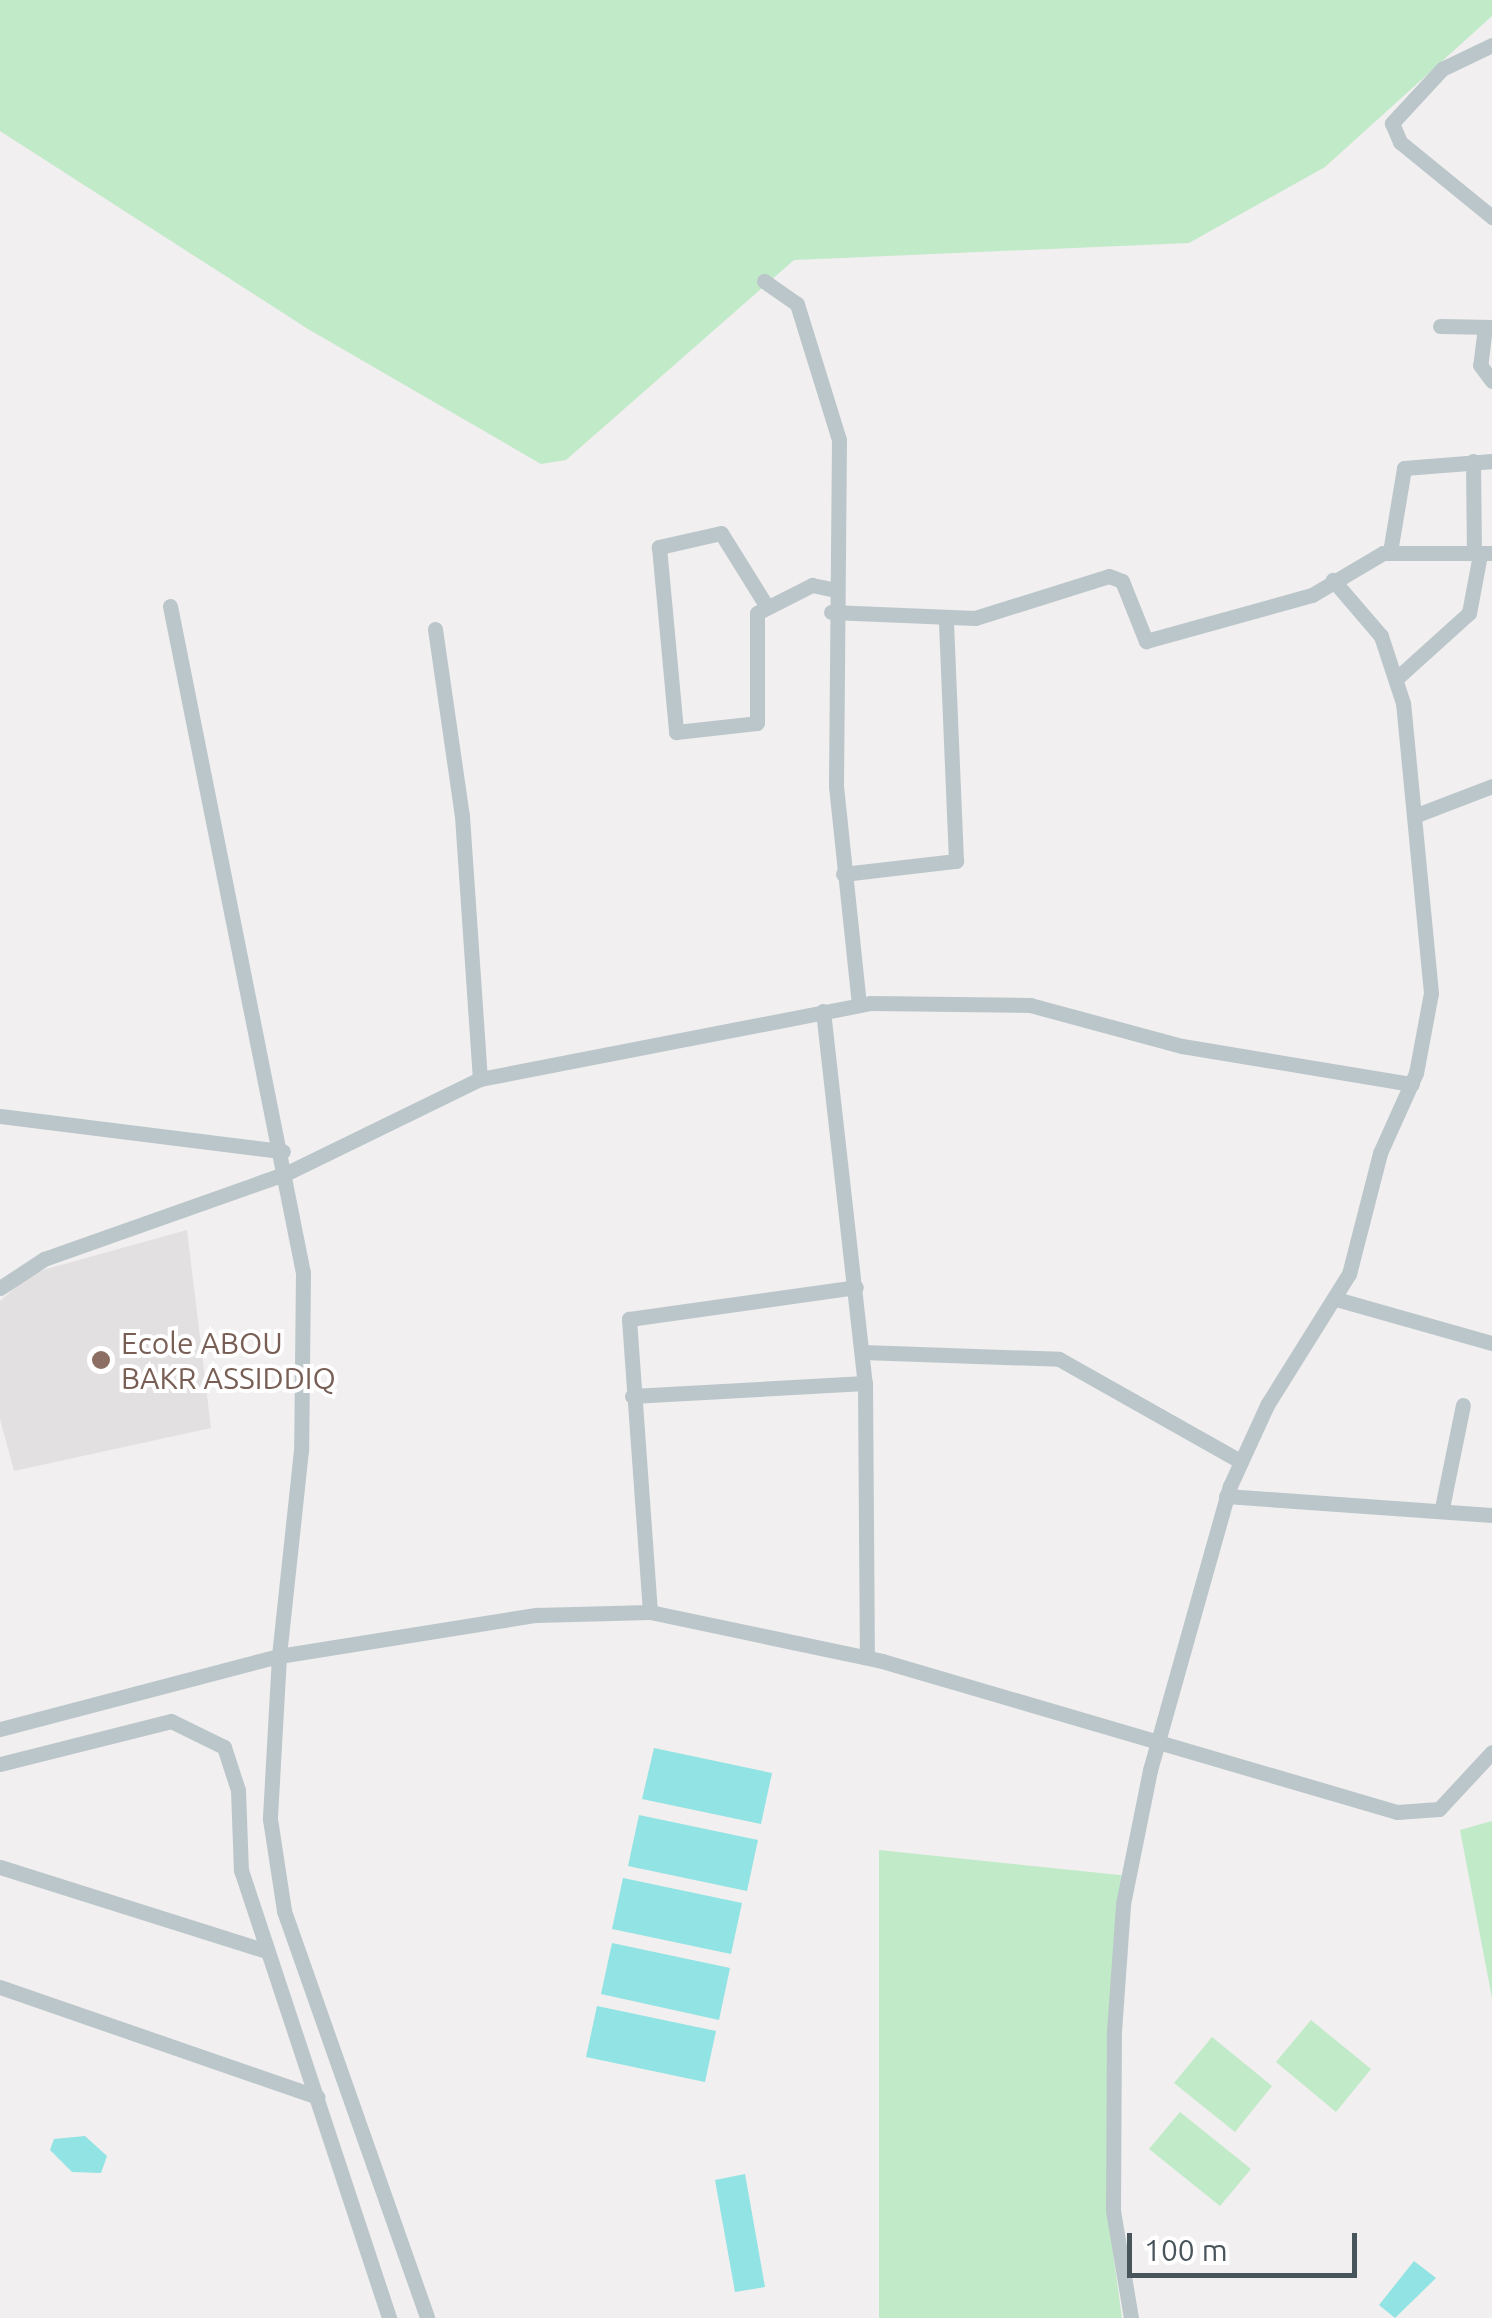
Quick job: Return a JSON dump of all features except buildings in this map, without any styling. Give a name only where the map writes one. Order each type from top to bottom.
[{"type":"street","points":[[1492,45],[1442,69],[1392,123],[1400,142],[1492,217]]},
{"type":"street","points":[[764,281],[797,304],[836,416],[845,516],[831,589],[831,612],[843,874],[859,1004]]},
{"type":"street","points":[[1440,326],[1488,327],[1480,365],[1492,381]]},
{"type":"street","points":[[1390,552],[1404,468],[1492,460]]},
{"type":"street","points":[[1397,678],[1469,613],[1482,554],[1473,461]]},
{"type":"street","points":[[721,533],[764,602],[757,723],[676,732],[659,546],[721,533]]},
{"type":"street","points":[[831,612],[946,620],[1116,577],[1146,641],[1312,596],[1333,580],[1390,552],[1482,554]]},
{"type":"street","points":[[1131,2318],[1113,2210],[1114,2031],[1123,1904],[1161,1739],[1226,1496],[1240,1461],[1336,1299],[1380,1154],[1412,1084],[1431,992],[1397,678],[1382,636],[1333,580]]},
{"type":"street","points":[[764,602],[812,585],[831,589]]},
{"type":"street","points":[[170,606],[283,1150],[304,1272],[302,1391],[279,1656],[270,1819],[284,1911],[427,2318]]},
{"type":"street","points":[[843,874],[956,861],[946,620]]},
{"type":"street","points":[[435,629],[462,816],[480,1078]]},
{"type":"street","points":[[1414,816],[1492,786]]},
{"type":"street","points":[[0,1288],[44,1259],[287,1174],[480,1078],[859,1004],[1030,1005],[1182,1046],[1412,1084]]},
{"type":"street","points":[[823,1011],[865,1383],[868,1656]]},
{"type":"street","points":[[0,1116],[283,1150]]},
{"type":"street","points":[[650,1612],[627,1326],[635,1314],[856,1287]]},
{"type":"street","points":[[1336,1299],[1492,1343]]},
{"type":"street","points":[[862,1352],[1059,1359],[1240,1461]]},
{"type":"street","points":[[632,1396],[865,1383]]},
{"type":"street","points":[[1442,1508],[1462,1405]]},
{"type":"street","points":[[1226,1496],[1442,1508],[1492,1515]]},
{"type":"street","points":[[0,1729],[279,1656],[536,1615],[650,1612],[868,1656],[1412,1815],[1439,1809],[1492,1752]]},
{"type":"street","points":[[0,1764],[171,1721],[208,1734],[230,1759],[241,1870],[264,1950],[318,2097],[389,2318]]},
{"type":"street","points":[[0,1867],[264,1950]]},
{"type":"street","points":[[0,1987],[318,2097]]},
{"type":"shaded area","name":"Ecole ABOU BAKR ASSIDDIQ","points":[[187,1230],[211,1428],[14,1471],[0,1419],[0,1301],[32,1273]]},
{"type":"green space","points":[[0,0],[1492,0],[1492,16],[1325,167],[1189,243],[794,260],[566,460],[541,464],[308,329],[0,131]]},
{"type":"green space","points":[[1492,1821],[1492,1998],[1460,1830]]},
{"type":"green space","points":[[879,1850],[1129,1876],[1108,2216],[1122,2318],[879,2318]]},
{"type":"green space","points":[[1311,2020],[1371,2069],[1336,2112],[1276,2062]]},
{"type":"green space","points":[[1212,2037],[1272,2086],[1235,2132],[1174,2083]]},
{"type":"green space","points":[[1180,2112],[1251,2169],[1220,2206],[1149,2149]]},
{"type":"water","points":[[654,1748],[772,1773],[761,1824],[642,1799]]},
{"type":"water","points":[[639,1815],[758,1840],[747,1891],[628,1866]]},
{"type":"water","points":[[623,1878],[742,1903],[731,1954],[612,1929]]},
{"type":"water","points":[[612,1943],[730,1968],[719,2020],[601,1994]]},
{"type":"water","points":[[597,2006],[716,2031],[705,2082],[586,2057]]},
{"type":"water","points":[[85,2136],[107,2156],[101,2173],[72,2172],[50,2150],[54,2139]]},
{"type":"water","points":[[745,2174],[765,2287],[735,2292],[715,2180]]},
{"type":"water","points":[[1414,2261],[1436,2278],[1395,2318],[1379,2305]]},
{"type":"place","name":"Ecole ABOU BAKR ASSIDDIQ","points":[[101,1360]]}]
